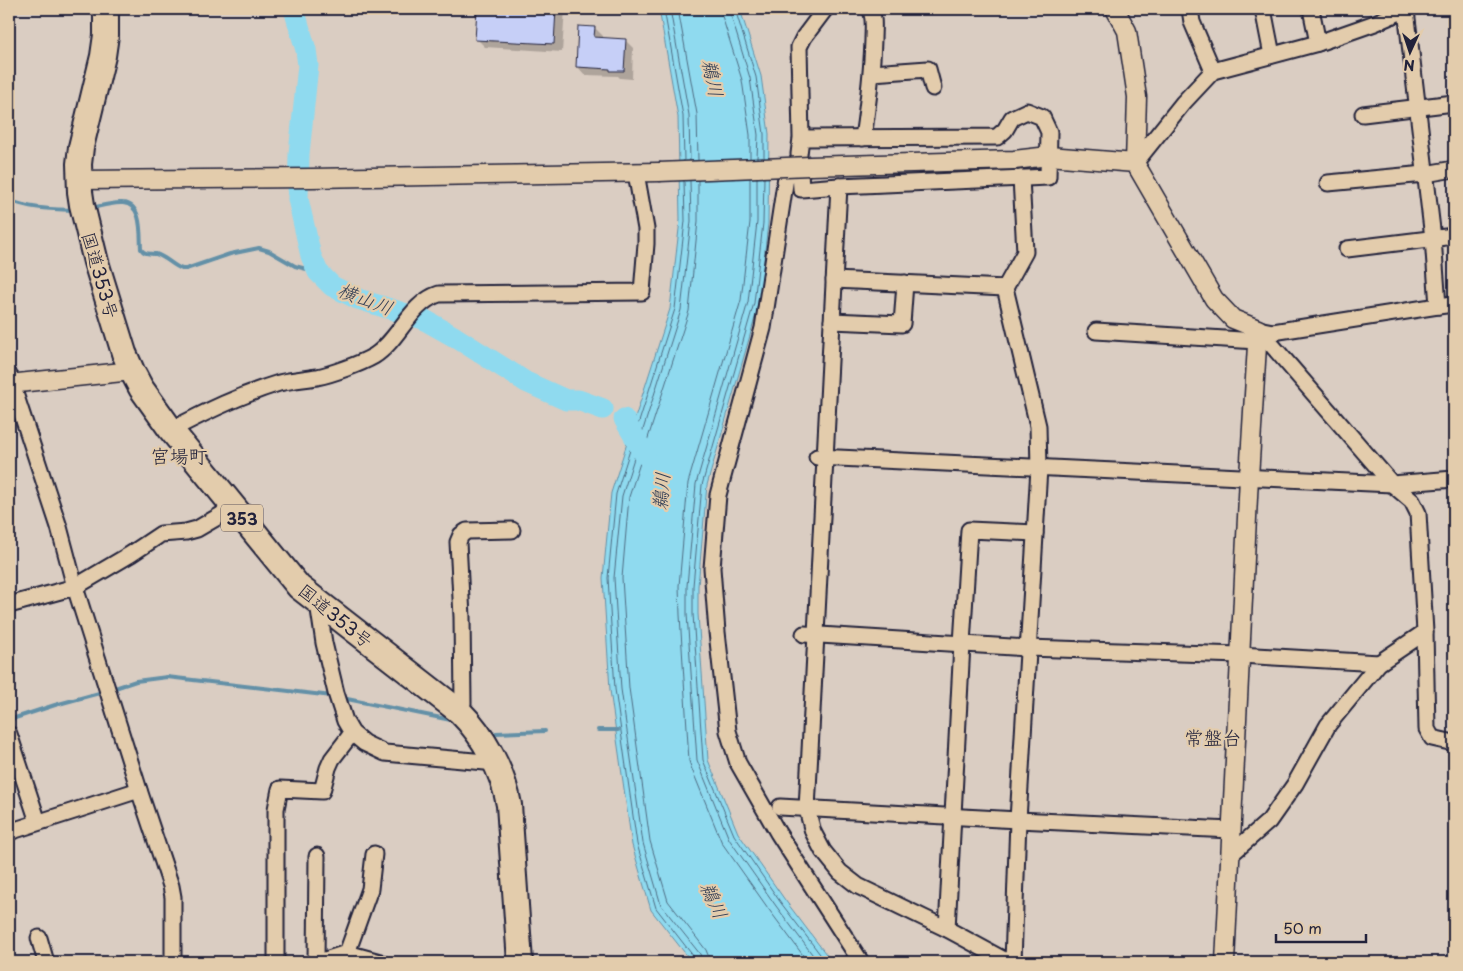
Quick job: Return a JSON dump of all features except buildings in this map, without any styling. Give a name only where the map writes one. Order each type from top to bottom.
[{"type":"highway","name":"国道353号","points":[[105,9],[106,35],[103,56],[81,147],[80,180],[82,205],[96,262],[124,353],[140,388],[232,505],[306,594],[460,712],[480,734],[503,782],[509,805],[520,962]]},
{"type":"street","points":[[801,138],[997,136],[1005,130],[1012,118],[1027,111],[1042,117],[1049,132],[1048,176],[801,189],[799,154],[801,138],[799,47],[804,37],[825,9]]},
{"type":"street","points":[[863,138],[872,73],[873,24],[872,11],[870,9]]},
{"type":"street","points":[[1115,9],[1127,31],[1137,97],[1135,162],[1214,299],[1233,319],[1258,335],[1392,484],[1412,501],[1418,513],[1425,632],[1427,729],[1432,738],[1454,743]]},
{"type":"street","points":[[1190,9],[1192,22],[1213,71]]},
{"type":"street","points":[[1263,9],[1272,55]]},
{"type":"street","points":[[1311,9],[1318,43]]},
{"type":"street","points":[[1135,162],[1183,103],[1213,71],[1318,43],[1373,16],[1407,9],[1433,238],[1438,306]]},
{"type":"street","points":[[872,73],[928,69],[933,88]]},
{"type":"street","points":[[1363,114],[1454,103]]},
{"type":"street","points":[[80,180],[282,179],[636,173],[1014,160],[1049,156],[1135,162]]},
{"type":"street","points":[[1328,183],[1425,174],[1454,169]]},
{"type":"street","points":[[172,430],[244,395],[281,383],[318,377],[374,356],[419,307],[433,296],[440,294],[642,292],[646,229],[636,173]]},
{"type":"street","points":[[786,177],[763,328],[718,495],[712,568],[717,632],[728,731],[738,763],[778,833],[861,962]]},
{"type":"street","points":[[1013,962],[1018,820],[1039,468],[1038,426],[1005,288],[1025,252],[1021,178]]},
{"type":"street","points":[[839,186],[832,321],[810,635],[807,809],[813,832],[822,851],[840,872],[858,886],[947,929],[1008,962]]},
{"type":"street","points":[[1347,249],[1454,236]]},
{"type":"street","points":[[834,280],[1005,288]]},
{"type":"street","points":[[832,321],[902,324],[905,283]]},
{"type":"street","points":[[1096,331],[1258,335],[1454,304]]},
{"type":"street","points":[[1225,962],[1249,477],[1258,335]]},
{"type":"street","points":[[132,371],[10,381],[59,527],[75,587],[139,790],[172,886],[173,962]]},
{"type":"street","points":[[821,457],[1392,484],[1454,479]]},
{"type":"street","points":[[9,605],[75,587],[161,534],[197,529],[221,516],[232,505]]},
{"type":"street","points":[[460,712],[463,703],[463,684],[458,542],[461,535],[467,531],[512,530]]},
{"type":"street","points":[[947,929],[970,530],[1035,533]]},
{"type":"street","points":[[318,603],[324,643],[337,698],[345,721],[352,733],[364,743],[385,753],[494,762]]},
{"type":"street","points":[[1230,855],[1269,821],[1295,784],[1328,725],[1378,663],[1425,632]]},
{"type":"street","points":[[810,635],[1028,648],[1240,655],[1378,663]]},
{"type":"street","points":[[276,962],[276,809],[280,789],[322,791],[332,759],[352,733]]},
{"type":"street","points":[[9,734],[38,822]]},
{"type":"street","points":[[9,832],[139,790]]},
{"type":"street","points":[[780,807],[1231,830]]},
{"type":"street","points":[[347,953],[370,889],[374,854]]},
{"type":"street","points":[[317,856],[317,962],[347,953],[380,962]]},
{"type":"street","points":[[39,938],[46,962]]},
{"type":"street","points":[[513,962],[535,962]]},
{"type":"water","name":"鵜川","points":[[659,9],[740,9],[761,76],[769,134],[768,223],[759,304],[707,485],[698,586],[698,614],[708,760],[738,833],[832,962],[692,962],[651,910],[632,845],[610,690],[603,578],[611,493],[670,309],[680,220],[678,117]]},
{"type":"waterway","name":"横山川","points":[[294,9],[306,50],[308,65],[299,154],[298,199],[311,256],[318,272],[332,286],[358,299],[423,319],[526,382],[566,400],[578,400],[603,409]]},
{"type":"waterway","points":[[9,200],[33,207],[74,210]]},
{"type":"waterway","points":[[92,208],[115,203],[129,205],[134,209],[139,221],[141,249],[146,253],[160,255],[182,269],[230,254],[259,248],[269,251],[295,266],[318,272]]},
{"type":"waterway","name":"横山川","points":[[624,419],[645,455]]},
{"type":"waterway","points":[[112,689],[136,681],[167,677],[332,696]]},
{"type":"waterway","points":[[9,720],[103,692]]},
{"type":"waterway","points":[[342,698],[451,720]]},
{"type":"waterway","points":[[598,730],[618,730]]},
{"type":"waterway","points":[[496,733],[545,731]]},
{"type":"district","name":"宮場町","points":[[179,455]]},
{"type":"district","name":"常盤台","points":[[1213,737]]}]
